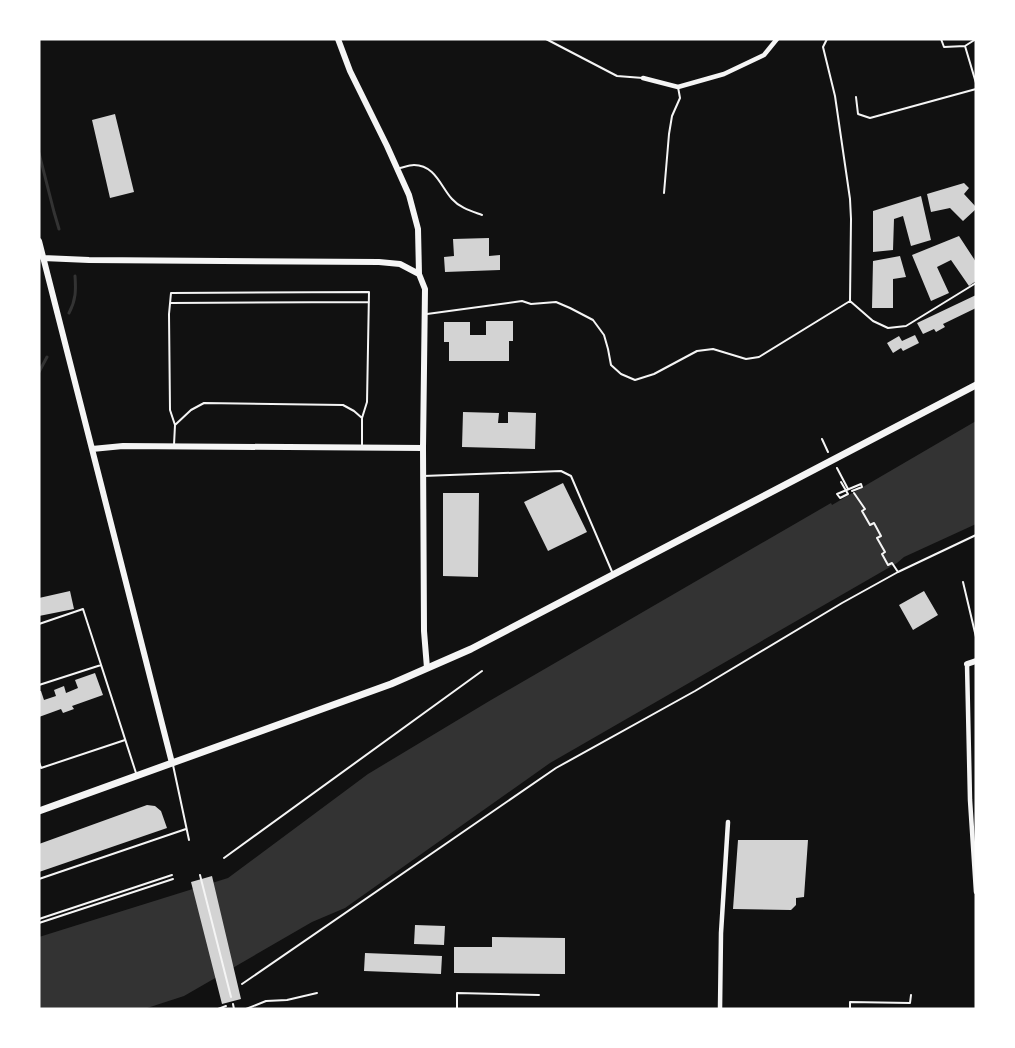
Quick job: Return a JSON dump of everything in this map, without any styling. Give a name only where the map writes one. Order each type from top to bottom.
[{"type":"main road","points":[[39,811],[391,684],[471,650],[976,385]]},
{"type":"street","points":[[338,39],[350,71],[409,195],[418,229],[419,274],[425,289],[424,631],[428,668]]},
{"type":"street","points":[[643,78],[678,87],[724,74],[764,55],[777,39]]},
{"type":"street","points":[[39,241],[172,763]]},
{"type":"street","points":[[43,258],[380,262],[399,264],[419,274]]},
{"type":"street","points":[[92,448],[123,446],[423,448]]},
{"type":"street","points":[[976,661],[967,664],[976,892]]},
{"type":"street","points":[[720,1009],[721,933],[729,822]]},
{"type":"lane","points":[[546,39],[617,76],[643,78]]},
{"type":"lane","points":[[822,39],[825,43]]},
{"type":"lane","points":[[827,39],[823,47],[835,96],[850,199],[850,301],[873,321],[888,328],[906,326],[976,283]]},
{"type":"lane","points":[[941,39],[944,47],[965,46],[976,39]]},
{"type":"lane","points":[[965,46],[976,83]]},
{"type":"lane","points":[[664,193],[672,116],[680,98],[678,87]]},
{"type":"lane","points":[[856,97],[858,114],[870,118],[976,89]]},
{"type":"lane","points":[[397,169],[415,165],[428,169],[438,178],[452,200],[463,208],[482,215]]},
{"type":"lane","points":[[174,446],[175,425],[170,410],[169,314],[171,293],[369,292],[367,402],[362,418],[362,447]]},
{"type":"lane","points":[[424,314],[522,301],[531,304],[556,302],[593,320],[604,335],[610,365],[621,374],[635,380],[654,374],[697,351],[713,349],[746,359],[759,357],[850,301]]},
{"type":"lane","points":[[170,303],[369,302]]},
{"type":"lane","points":[[175,425],[191,410],[204,402],[343,405],[362,418]]},
{"type":"lane","points":[[423,476],[561,471],[571,476],[614,575]]},
{"type":"lane","points":[[963,582],[976,637]]},
{"type":"lane","points":[[39,624],[83,609],[137,776]]},
{"type":"lane","points":[[39,685],[101,665]]},
{"type":"lane","points":[[39,762],[41,768],[125,740]]},
{"type":"lane","points":[[172,763],[189,840]]},
{"type":"lane","points":[[39,879],[186,829]]},
{"type":"lane","points":[[246,1009],[266,1001],[287,1000],[317,993]]},
{"type":"lane","points":[[457,1009],[457,993],[539,995]]},
{"type":"lane","points":[[850,1009],[850,1002],[910,1003],[911,995]]},
{"type":"lane","points":[[233,1004],[234,1009]]},
{"type":"path","points":[[841,482],[848,494],[840,498],[837,494],[848,489],[861,484],[862,487],[853,492],[865,509],[862,511],[870,525],[874,522],[881,536],[877,538],[885,552],[882,554],[888,565],[892,563],[898,572]]},
{"type":"path","points":[[242,984],[556,768],[695,691],[842,603],[898,572],[976,535]]},
{"type":"path","points":[[224,858],[482,671]]},
{"type":"path","points":[[39,921],[172,875]]},
{"type":"path","points":[[200,875],[233,1004],[218,1009]]},
{"type":"path","points":[[39,921],[173,879]]},
{"type":"shaded area","points":[[976,421],[976,524],[904,557],[550,763],[345,908],[312,922],[184,996],[144,1009],[39,1009],[39,937],[228,878],[368,774],[491,700]]},
{"type":"building","points":[[115,114],[134,192],[110,198],[92,120]]},
{"type":"building","points":[[964,183],[969,188],[964,194],[976,209],[963,221],[950,208],[931,212],[927,194]]},
{"type":"building","points":[[921,196],[931,240],[911,246],[903,216],[894,219],[893,250],[873,252],[873,211]]},
{"type":"building","points":[[959,236],[976,262],[976,281],[969,286],[951,260],[937,267],[949,293],[931,301],[912,255]]},
{"type":"building","points":[[489,238],[489,256],[500,255],[500,270],[445,272],[444,257],[454,256],[453,239]]},
{"type":"building","points":[[900,256],[906,277],[893,279],[893,308],[872,308],[873,261]]},
{"type":"building","points":[[976,295],[976,308],[943,324],[945,327],[936,332],[934,329],[923,334],[917,323]]},
{"type":"building","points":[[486,321],[513,321],[513,341],[509,341],[509,361],[449,361],[449,342],[444,342],[444,322],[470,322],[470,335],[486,335]]},
{"type":"building","points":[[915,335],[919,343],[903,351],[901,348],[893,353],[887,343],[899,336],[902,341]]},
{"type":"building","points":[[463,412],[499,413],[498,423],[508,423],[508,412],[536,413],[535,449],[462,447]]},
{"type":"building","points":[[563,483],[587,532],[548,551],[524,502]]},
{"type":"building","points":[[443,493],[479,493],[478,577],[443,576]]},
{"type":"building","points":[[70,591],[74,609],[39,616],[39,598]]},
{"type":"building","points":[[924,591],[938,615],[913,630],[899,605]]},
{"type":"building","points":[[95,673],[103,695],[72,706],[74,709],[63,713],[61,709],[39,717],[39,691],[44,700],[56,696],[54,690],[64,686],[66,693],[78,688],[75,680]]},
{"type":"building","points":[[147,805],[155,806],[161,811],[167,828],[39,872],[39,844]]},
{"type":"building","points":[[738,840],[808,840],[804,897],[796,898],[796,905],[791,910],[733,909]]},
{"type":"building","points":[[212,876],[241,999],[222,1004],[191,882]]},
{"type":"building","points":[[415,925],[445,926],[444,945],[414,944]]},
{"type":"building","points":[[492,937],[565,938],[565,974],[454,973],[454,947],[492,947]]},
{"type":"building","points":[[365,953],[442,956],[441,974],[364,971]]},
{"type":"waterway","points":[[39,153],[59,229]]},
{"type":"waterway","points":[[69,313],[75,295],[75,276]]},
{"type":"waterway","points":[[39,372],[47,357]]}]
